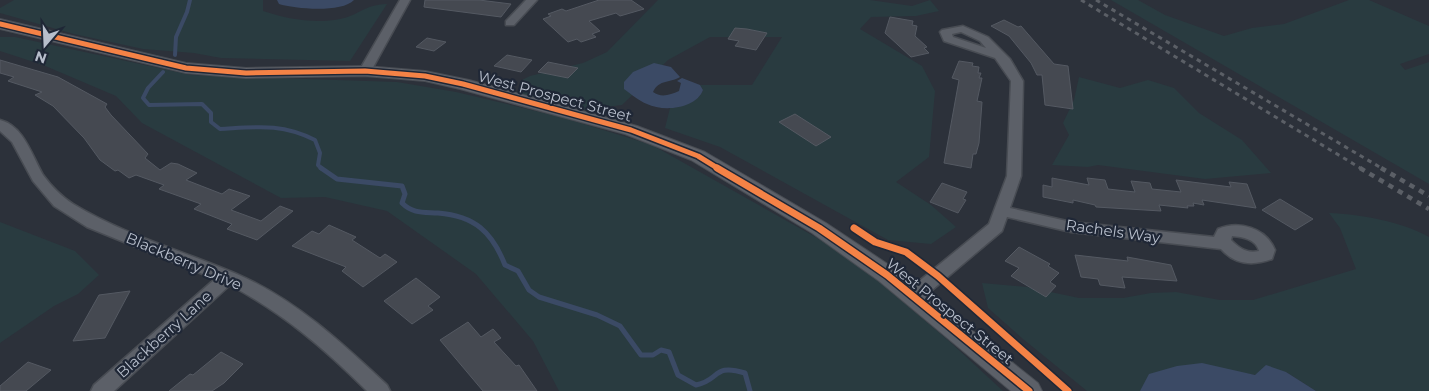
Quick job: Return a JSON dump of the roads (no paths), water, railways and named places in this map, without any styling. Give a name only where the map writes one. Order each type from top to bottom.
[{"type":"street","points":[[365,71],[405,0]]},
{"type":"street","points":[[510,23],[532,0]]},
{"type":"street","name":"West Prospect Street","points":[[0,24],[151,61],[192,69],[246,73],[365,71],[425,76],[464,84],[631,130],[679,147],[730,174],[819,228],[887,275],[1029,391]]},
{"type":"street","points":[[913,296],[996,227],[1002,211],[1014,176],[1017,81],[999,55]]},
{"type":"street","name":"Blackberry Drive","points":[[0,124],[18,140],[38,178],[60,202],[93,223],[227,278],[267,297],[299,318],[329,342],[380,391]]},
{"type":"street","name":"Rachels Way","points":[[1002,211],[1071,227],[1225,244]]},
{"type":"street","name":"Blackberry Lane","points":[[101,391],[227,278]]},
{"type":"water","points":[[277,0],[354,0],[339,7],[318,9],[286,6],[279,4]]},
{"type":"water","points":[[654,63],[671,67],[680,77],[658,85],[653,92],[659,95],[666,95],[679,91],[681,83],[677,81],[682,78],[700,85],[703,90],[694,101],[678,107],[662,108],[644,103],[624,89],[624,82],[633,72]]},
{"type":"water","points":[[1202,363],[1255,375],[1266,365],[1286,372],[1316,391],[1140,391],[1149,374],[1177,366]]},
{"type":"waterway","points":[[175,55],[176,37],[190,0]]},
{"type":"waterway","points":[[163,72],[148,88],[143,98],[149,105],[202,104],[211,113],[211,122],[220,129],[269,127],[303,135],[315,140],[320,153],[318,165],[321,168]]},
{"type":"waterway","points":[[321,168],[337,179],[402,186],[405,194],[402,203],[406,207],[419,212],[451,215],[472,222],[488,235],[500,253],[505,265],[518,271],[529,290],[539,297],[597,315],[620,326],[641,355],[653,355],[661,350],[669,352],[678,375],[696,385],[710,380],[722,371],[734,370],[745,373],[750,391]]},
{"type":"railway","points":[[1081,0],[1362,169]]},
{"type":"railway","points":[[1096,0],[1383,169]]},
{"type":"railway","points":[[1360,168],[1429,209]]},
{"type":"railway","points":[[1381,168],[1429,196]]}]
